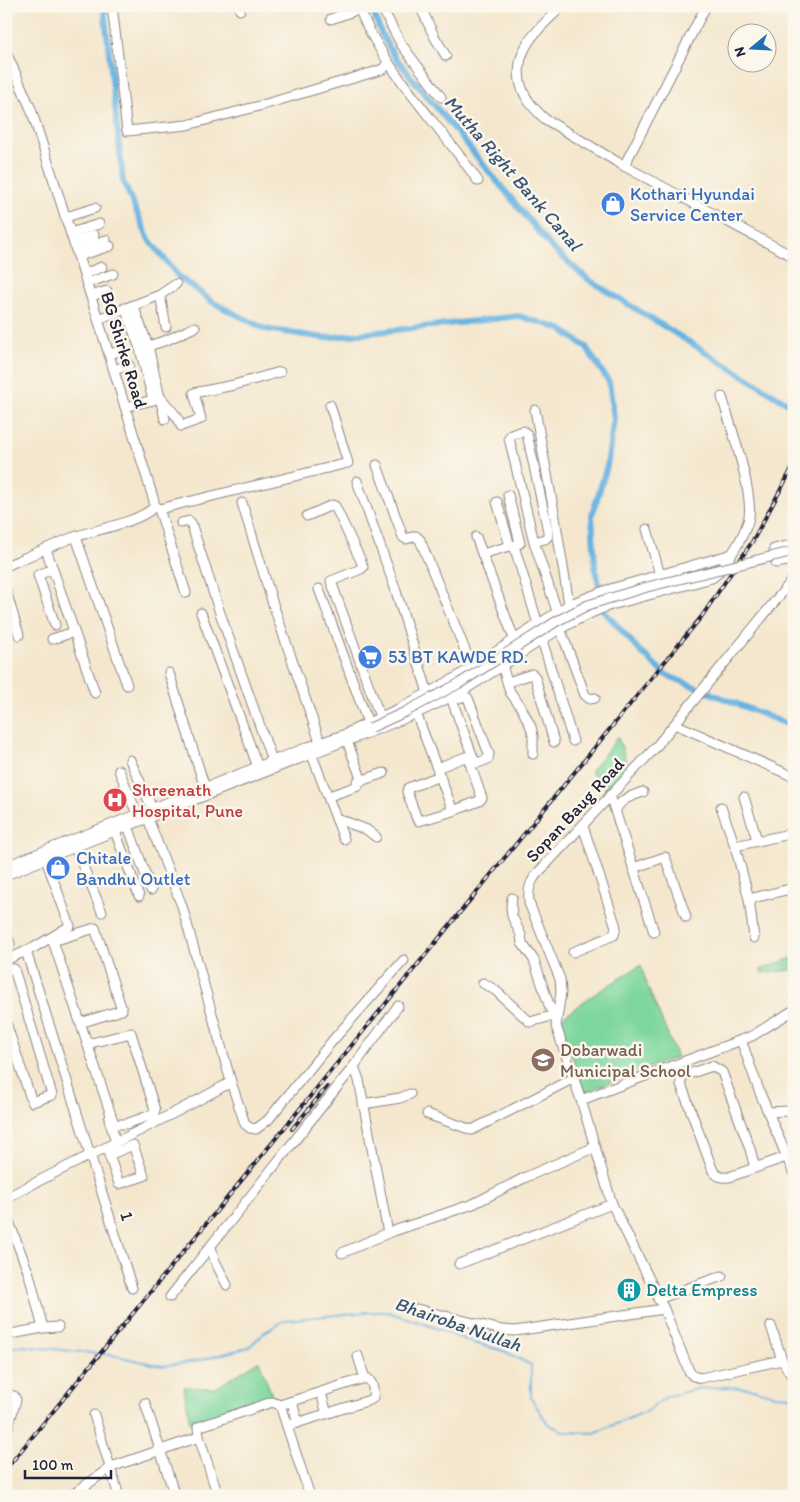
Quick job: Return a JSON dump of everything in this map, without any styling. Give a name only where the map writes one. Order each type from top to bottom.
[{"type":"street","points":[[112,6],[127,131],[188,125],[374,72],[383,69],[388,63]]},
{"type":"street","points":[[382,6],[401,44],[442,97]]},
{"type":"street","points":[[420,6],[446,56]]},
{"type":"street","points":[[562,6],[532,36],[521,55],[519,66],[520,78],[525,97],[537,112],[545,119],[624,166],[794,257]]},
{"type":"street","points":[[624,166],[706,6]]},
{"type":"street","points":[[331,19],[358,7],[388,63],[478,181]]},
{"type":"street","name":"BG Shirke Road","points":[[6,52],[31,109],[156,508],[186,593]]},
{"type":"street","points":[[66,218],[95,208]]},
{"type":"street","points":[[75,245],[99,224]]},
{"type":"street","points":[[75,245],[94,235]]},
{"type":"street","points":[[75,245],[108,243]]},
{"type":"street","points":[[85,278],[102,267]]},
{"type":"street","points":[[85,278],[113,274]]},
{"type":"street","points":[[98,319],[160,295],[176,284]]},
{"type":"street","points":[[91,296],[107,291]]},
{"type":"street","points":[[160,295],[166,327]]},
{"type":"street","points":[[129,306],[144,348],[157,399],[165,419]]},
{"type":"street","points":[[144,348],[168,340],[194,326]]},
{"type":"street","points":[[109,354],[124,350]]},
{"type":"street","points":[[114,370],[130,364]]},
{"type":"street","points":[[157,399],[177,417],[181,426],[201,419],[194,393],[234,385],[280,372]]},
{"type":"street","points":[[6,866],[75,846],[128,826],[146,813],[416,714],[458,695],[560,628],[592,612],[712,578],[740,542],[749,521],[751,508],[748,489],[722,397]]},
{"type":"street","points":[[125,406],[157,399]]},
{"type":"street","points":[[6,566],[76,537],[138,518],[156,508],[348,463],[330,405]]},
{"type":"street","points":[[535,410],[569,604]]},
{"type":"street","points":[[534,542],[546,539],[548,531],[527,434],[523,432],[511,435],[509,438],[534,542],[557,611]]},
{"type":"street","points":[[377,465],[403,537],[416,536],[420,540],[472,667]]},
{"type":"street","points":[[358,481],[428,692]]},
{"type":"street","points":[[482,554],[520,543],[508,496]]},
{"type":"street","points":[[497,502],[538,624]]},
{"type":"street","points":[[242,503],[272,604],[320,742]]},
{"type":"street","points":[[307,516],[332,505],[335,506],[362,566],[361,569],[331,581],[380,717]]},
{"type":"street","points":[[181,524],[187,521],[191,523],[219,610],[274,766]]},
{"type":"street","points":[[647,528],[660,575]]},
{"type":"street","points":[[76,537],[127,685]]},
{"type":"street","points":[[476,537],[514,639]]},
{"type":"street","points":[[794,544],[774,549],[773,551],[776,563],[794,560]]},
{"type":"street","points":[[46,549],[95,693]]},
{"type":"street","points":[[312,751],[320,742],[350,738],[369,726],[460,682],[557,621],[588,605],[647,587],[794,551]]},
{"type":"street","points":[[369,726],[380,717],[472,667],[569,604],[607,590],[732,554]]},
{"type":"street","points":[[53,569],[38,575],[55,625]]},
{"type":"street","name":"Sopan Baug Road","points":[[782,1360],[701,1378],[698,1378],[689,1371],[664,1309],[612,1204],[581,1100],[556,1026],[555,1019],[561,992],[560,979],[529,903],[528,894],[530,884],[535,876],[655,748],[793,581]]},
{"type":"street","points":[[319,589],[369,726]]},
{"type":"street","points":[[6,592],[19,635]]},
{"type":"street","points":[[202,614],[258,767]]},
{"type":"street","points":[[560,628],[586,695],[590,699],[595,698]]},
{"type":"street","points":[[52,639],[74,632]]},
{"type":"street","points":[[542,640],[573,741]]},
{"type":"street","points":[[502,665],[510,692],[531,726],[533,754]]},
{"type":"street","points":[[169,674],[205,788]]},
{"type":"street","points":[[508,682],[532,674],[554,742]]},
{"type":"street","points":[[458,695],[468,698],[488,754],[488,759],[478,763],[474,760],[453,703],[458,695]]},
{"type":"street","points":[[416,714],[454,811]]},
{"type":"street","points":[[675,724],[794,777]]},
{"type":"street","points":[[350,738],[362,781]]},
{"type":"street","points":[[312,751],[336,805]]},
{"type":"street","points":[[312,751],[344,839]]},
{"type":"street","points":[[465,757],[470,760],[482,798],[454,811],[422,821],[417,819],[407,792],[408,788],[465,757]]},
{"type":"street","points":[[130,760],[146,813],[182,906],[231,1082],[245,1124],[250,1128],[256,1129],[261,1126],[333,1040],[404,960]]},
{"type":"street","points":[[6,875],[45,855],[205,788],[236,781],[258,767],[274,766]]},
{"type":"street","points":[[118,770],[146,813]]},
{"type":"street","points":[[332,795],[358,786],[357,782],[384,773]]},
{"type":"street","points":[[616,810],[618,804],[622,801],[643,792]]},
{"type":"street","points":[[610,795],[654,932]]},
{"type":"street","points":[[744,797],[757,840]]},
{"type":"street","points":[[721,807],[735,846],[749,899],[754,938]]},
{"type":"street","points":[[336,818],[366,830],[376,837]]},
{"type":"street","points":[[128,826],[151,890]]},
{"type":"street","points":[[573,952],[614,935],[616,932],[616,927],[582,826]]},
{"type":"street","points":[[115,831],[139,896]]},
{"type":"street","points":[[735,846],[794,833]]},
{"type":"street","points":[[75,846],[102,912]]},
{"type":"street","points":[[45,855],[71,930]]},
{"type":"street","points":[[633,868],[665,857],[686,917]]},
{"type":"street","points":[[749,899],[794,888]]},
{"type":"street","points":[[512,898],[512,916],[522,943],[534,960],[555,1019]]},
{"type":"street","points":[[6,960],[51,937],[71,930],[95,928],[122,1010],[80,1023]]},
{"type":"street","points":[[71,930],[53,941],[80,1023],[87,1044],[114,1124],[126,1124],[154,1114],[156,1110],[131,1033],[87,1044]]},
{"type":"street","points":[[6,933],[10,944]]},
{"type":"street","points":[[51,937],[122,1143]]},
{"type":"street","name":"1","points":[[26,951],[132,1288]]},
{"type":"street","points":[[6,969],[14,969],[52,1095],[32,1102],[6,1023]]},
{"type":"street","points":[[483,983],[495,990],[530,1022],[548,1017],[555,1019]]},
{"type":"street","points":[[170,1297],[354,1066],[398,1006]]},
{"type":"street","points":[[581,1100],[760,1032],[794,1010]]},
{"type":"street","points":[[741,1040],[794,1174]]},
{"type":"street","points":[[693,1058],[697,1070]]},
{"type":"street","points":[[354,1066],[359,1080],[388,1233]]},
{"type":"street","points":[[756,1168],[722,1072],[712,1066],[683,1076],[681,1084],[716,1175],[722,1178],[729,1177],[756,1168],[786,1156]]},
{"type":"street","points":[[427,1114],[472,1130],[574,1078]]},
{"type":"street","points":[[6,1198],[91,1154],[122,1143],[231,1082]]},
{"type":"street","points":[[363,1104],[400,1098],[410,1094]]},
{"type":"street","points":[[768,1112],[788,1111],[794,1119]]},
{"type":"street","points":[[122,1143],[133,1145],[144,1176],[120,1184],[109,1155],[122,1143]]},
{"type":"street","points":[[342,1253],[388,1233],[472,1204],[526,1177],[595,1147]]},
{"type":"street","points":[[458,1264],[612,1204]]},
{"type":"street","points":[[6,1214],[29,1274],[43,1328]]},
{"type":"street","points":[[211,1247],[215,1261],[227,1285]]},
{"type":"street","points":[[658,1299],[722,1276]]},
{"type":"street","points":[[418,1309],[502,1330],[515,1331],[664,1309]]},
{"type":"street","points":[[770,1326],[782,1360],[794,1380]]},
{"type":"street","points":[[6,1335],[58,1327]]},
{"type":"street","points":[[358,1356],[365,1379]]},
{"type":"street","points":[[218,1496],[199,1437],[198,1429],[200,1425],[272,1402],[280,1405],[365,1379],[370,1380],[373,1398],[287,1426]]},
{"type":"street","points":[[321,1393],[327,1414]]},
{"type":"street","points":[[6,1394],[14,1396],[16,1400],[6,1434]]},
{"type":"street","points":[[292,1402],[298,1422]]},
{"type":"street","points":[[145,1403],[175,1496]]},
{"type":"street","points":[[280,1405],[310,1496]]},
{"type":"street","points":[[94,1415],[119,1496]]},
{"type":"street","points":[[71,1496],[111,1467],[199,1437]]},
{"type":"green space","points":[[618,737],[629,769],[608,791],[590,772]]},
{"type":"green space","points":[[794,957],[794,970],[762,973],[760,970]]},
{"type":"green space","points":[[641,965],[647,985],[677,1057],[585,1092],[560,1024],[564,1016],[590,997]]},
{"type":"green space","points":[[259,1361],[273,1398],[190,1424],[184,1387],[215,1388]]},
{"type":"waterway","points":[[104,6],[123,181],[148,238],[178,276],[214,303],[265,329],[325,338],[519,316],[561,329],[586,347],[609,382],[614,418],[607,466],[592,515],[595,566],[601,595]]},
{"type":"waterway","name":"Mutha Right Bank Canal","points":[[371,6],[381,33],[394,56],[552,248],[589,280],[794,407]]},
{"type":"waterway","points":[[602,605],[603,610],[639,650],[666,675],[794,727]]},
{"type":"waterway","name":"Bhairoba Nullah","points":[[6,1348],[21,1346],[112,1355],[162,1366],[197,1361],[249,1347],[265,1332],[285,1320],[366,1312],[388,1312],[474,1343],[504,1351],[531,1365],[531,1398],[548,1424],[565,1432],[594,1433],[647,1411],[666,1397],[696,1389],[749,1388],[775,1395],[794,1396]]},
{"type":"railway","points":[[6,1469],[702,616],[752,542],[794,465]]},
{"type":"railway","points":[[292,1129],[327,1087]]},
{"type":"place","name":"Kothari Hyundai Service Center","points":[[613,204]]},
{"type":"place","name":"53 BT KAWDE RD.","points":[[370,657]]},
{"type":"place","name":"Shreenath Hospital, Pune","points":[[115,800]]},
{"type":"place","name":"Chitale Bandhu Outlet","points":[[58,868]]},
{"type":"place","name":"Dobarwadi Municipal School","points":[[543,1060]]},
{"type":"place","name":"Delta Empress","points":[[629,1290]]}]
